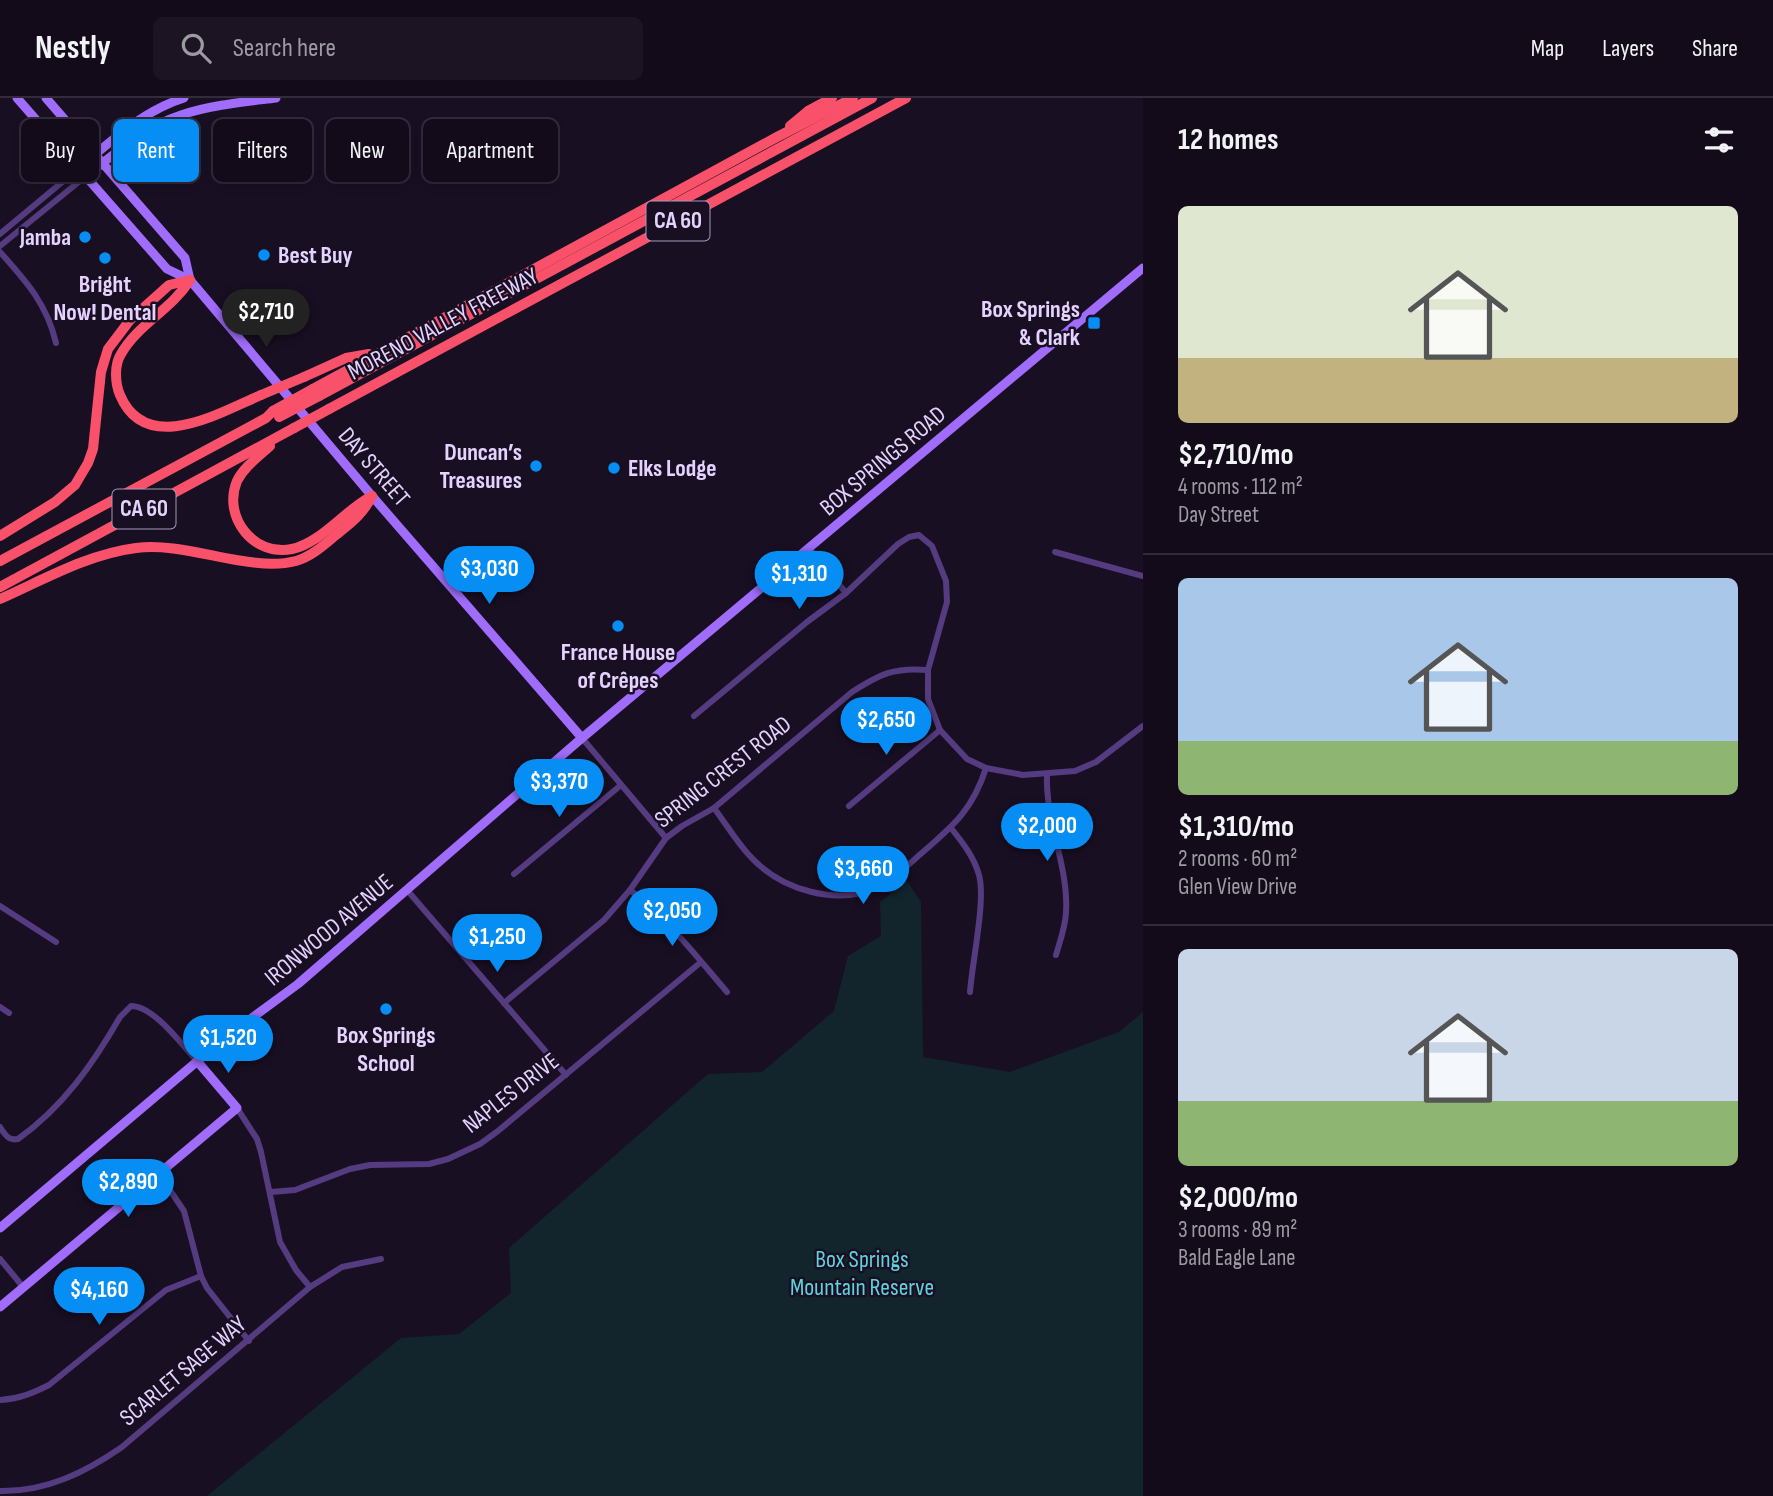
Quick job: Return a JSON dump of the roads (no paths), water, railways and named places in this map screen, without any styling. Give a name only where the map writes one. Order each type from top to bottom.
[{"type":"highway","points":[[777,137],[808,111],[832,98]]},
{"type":"highway","name":"MORENO VALLEY FREEWAY","points":[[0,561],[316,392],[378,352],[853,98]]},
{"type":"highway","points":[[316,392],[872,98]]},
{"type":"highway","name":"MORENO VALLEY FREEWAY","points":[[0,587],[906,98]]},
{"type":"highway","points":[[190,280],[179,296],[134,336],[119,356],[117,382],[122,400],[136,416],[159,427],[174,428],[209,418],[346,358],[378,352]]},
{"type":"highway","points":[[0,536],[55,502],[75,485],[93,449],[101,372],[108,349],[130,320],[169,285],[190,280]]},
{"type":"highway","points":[[290,430],[250,464],[236,484],[234,510],[239,524],[250,538],[271,550],[304,545],[358,503],[372,496]]},
{"type":"highway","points":[[0,599],[98,557],[136,548],[167,547],[272,563],[296,561],[321,548],[365,511],[372,496]]},
{"type":"main road","name":"DAY STREET","points":[[17,98],[36,119]]},
{"type":"main road","name":"DAY STREET","points":[[46,98],[64,119]]},
{"type":"main road","points":[[99,152],[130,125],[169,103],[184,98]]},
{"type":"main road","points":[[99,165],[141,134],[179,115],[276,98]]},
{"type":"main road","name":"DAY STREET","points":[[99,160],[185,258],[190,280]]},
{"type":"main road","name":"DAY STREET","points":[[91,182],[167,269],[190,280],[372,496],[582,738]]},
{"type":"main road","name":"BOX SPRINGS ROAD","points":[[582,738],[1143,268]]},
{"type":"main road","name":"IRONWOOD AVENUE","points":[[0,1228],[197,1061],[298,984],[582,738]]},
{"type":"main road","points":[[0,1307],[237,1108],[197,1061]]},
{"type":"street","points":[[0,234],[62,182]]},
{"type":"street","points":[[0,246],[79,182]]},
{"type":"street","points":[[0,252],[41,300],[56,343]]},
{"type":"street","points":[[694,716],[846,593],[898,544],[909,537],[919,535],[932,546],[946,581],[947,602],[928,670],[928,699],[940,730],[967,759],[986,768],[1023,775],[1075,771],[1097,762],[1143,726]]},
{"type":"street","points":[[809,548],[846,593]]},
{"type":"street","points":[[1055,552],[1143,576]]},
{"type":"street","name":"SPRING CREST ROAD","points":[[504,1003],[604,920],[630,890],[666,838],[715,808],[852,692],[872,679],[905,668],[928,670]]},
{"type":"street","points":[[849,806],[940,730]]},
{"type":"street","name":"DAY STREET","points":[[582,738],[666,838]]},
{"type":"street","points":[[715,808],[750,856],[763,868],[781,880],[824,895],[845,896],[863,893],[882,885],[951,828],[974,799],[986,768]]},
{"type":"street","points":[[1047,774],[1046,796],[1063,868],[1066,910],[1065,926],[1056,955]]},
{"type":"street","points":[[514,874],[621,785]]},
{"type":"street","points":[[951,828],[975,861],[981,879],[970,992]]},
{"type":"street","points":[[407,890],[566,1075]]},
{"type":"street","points":[[630,890],[671,926],[727,992]]},
{"type":"street","points":[[0,906],[56,942]]},
{"type":"street","name":"NAPLES DRIVE","points":[[271,1192],[303,1188],[350,1169],[370,1165],[429,1164],[448,1159],[480,1144],[702,962]]},
{"type":"street","points":[[0,1127],[8,1138],[13,1140],[23,1136],[67,1096],[120,1017],[131,1006],[139,1006],[152,1014],[197,1061]]},
{"type":"street","points":[[0,1007],[9,1013]]},
{"type":"street","points":[[237,1108],[257,1139],[271,1192],[280,1242],[296,1270],[310,1287]]},
{"type":"street","points":[[159,1174],[184,1211],[201,1276],[213,1298],[249,1341]]},
{"type":"street","points":[[0,1259],[24,1288]]},
{"type":"street","name":"SCARLET SAGE WAY","points":[[0,1491],[37,1487],[83,1473],[122,1447],[310,1287],[342,1267],[381,1259]]},
{"type":"street","points":[[0,1400],[24,1396],[49,1385],[166,1290],[201,1276]]},
{"type":"place","name":"Jamba","points":[[85,237]]},
{"type":"place","name":"Best Buy","points":[[264,255]]},
{"type":"place","name":"Bright Now! Dental","points":[[105,258]]},
{"type":"place","name":"Box Springs & Clark","points":[[1094,323]]},
{"type":"place","name":"Duncan’s Treasures","points":[[536,466]]},
{"type":"place","name":"Elks Lodge","points":[[614,468]]},
{"type":"place","name":"France House of Crêpes","points":[[618,626]]},
{"type":"place","name":"Box Springs School","points":[[386,1009]]},
{"type":"park label","name":"Box Springs Mountain Reserve","points":[[862,1273]]}]
